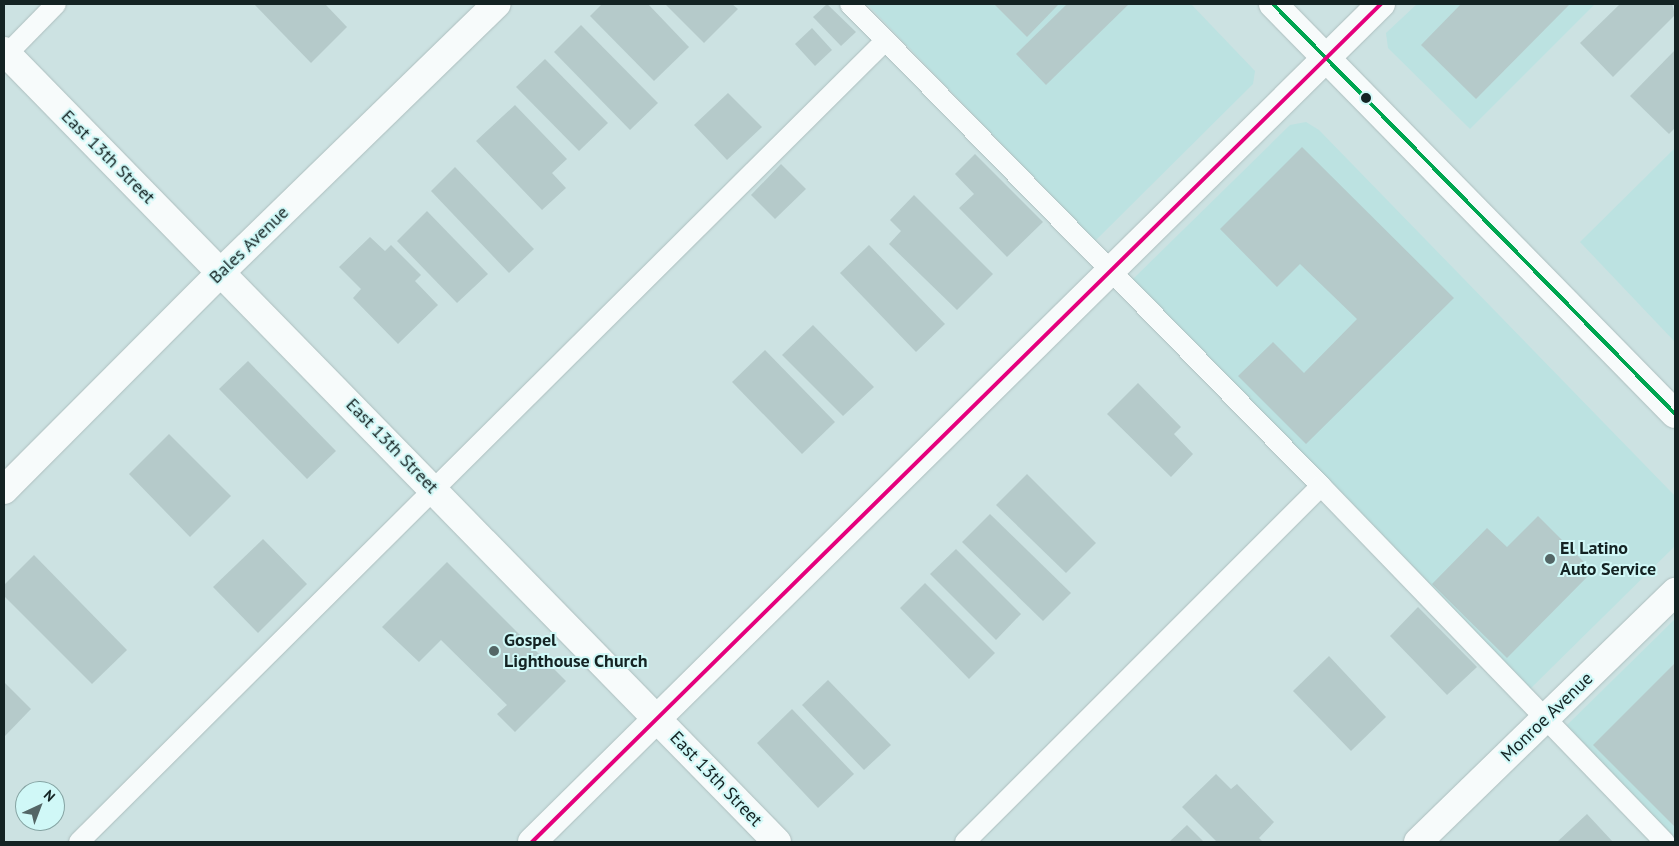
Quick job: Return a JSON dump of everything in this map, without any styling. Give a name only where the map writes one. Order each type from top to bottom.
[{"type":"street","name":"Bales Avenue","points":[[4,490],[222,271],[497,4]]},
{"type":"street","points":[[1273,4],[1675,414]]},
{"type":"street","points":[[532,842],[656,717],[1111,272],[1381,4]]},
{"type":"street","name":"East 13th Street","points":[[5,54],[222,271],[777,842]]},
{"type":"street","name":"Monroe Avenue","points":[[1418,842],[1675,592]]},
{"type":"lane","points":[[5,54],[56,4]]},
{"type":"lane","points":[[850,4],[1320,486],[1544,721],[1665,842]]},
{"type":"lane","points":[[79,842],[885,41]]},
{"type":"lane","points":[[965,842],[1320,486]]},
{"type":"shaded area","points":[[867,4],[1191,4],[1255,71],[1253,84],[1095,241]]},
{"type":"shaded area","points":[[1417,4],[1595,4],[1470,129],[1388,48],[1386,33]]},
{"type":"shaded area","points":[[1306,122],[1319,130],[1675,496],[1675,546],[1528,691],[1132,280],[1290,125]]},
{"type":"shaded area","points":[[1675,148],[1675,342],[1580,242]]},
{"type":"shaded area","points":[[1675,619],[1675,838],[1565,727]]},
{"type":"building","points":[[254,4],[325,4],[347,27],[311,63]]},
{"type":"building","points":[[602,4],[648,4],[689,47],[654,81],[590,16]]},
{"type":"building","points":[[665,4],[732,4],[738,9],[704,43]]},
{"type":"building","points":[[827,4],[856,32],[841,46],[813,17]]},
{"type":"building","points":[[994,4],[1059,4],[1027,37]]},
{"type":"building","points":[[1067,4],[1129,4],[1046,85],[1016,54]]},
{"type":"building","points":[[1461,4],[1570,4],[1476,99],[1421,45]]},
{"type":"building","points":[[1620,4],[1672,4],[1675,15],[1613,77],[1580,43]]},
{"type":"building","points":[[581,25],[658,103],[630,130],[554,52]]},
{"type":"building","points":[[812,28],[832,50],[815,66],[795,44]]},
{"type":"building","points":[[1675,50],[1675,128],[1669,134],[1630,96]]},
{"type":"building","points":[[545,59],[608,123],[579,151],[516,87]]},
{"type":"building","points":[[728,93],[762,127],[727,160],[694,125]]},
{"type":"building","points":[[515,105],[567,159],[552,173],[566,188],[542,210],[476,141]]},
{"type":"building","points":[[1302,147],[1454,298],[1306,444],[1238,376],[1273,342],[1304,373],[1357,319],[1300,264],[1277,287],[1220,229]]},
{"type":"building","points":[[975,154],[1043,222],[1007,257],[959,208],[974,194],[955,174]]},
{"type":"building","points":[[781,164],[806,189],[775,219],[751,195]]},
{"type":"building","points":[[455,167],[534,249],[509,273],[431,191]]},
{"type":"building","points":[[914,195],[993,274],[957,310],[889,244],[901,231],[890,220]]},
{"type":"building","points":[[427,211],[488,274],[457,303],[397,241]]},
{"type":"building","points":[[370,237],[385,251],[391,245],[421,275],[415,281],[438,305],[398,344],[353,298],[361,289],[339,267]]},
{"type":"building","points":[[869,245],[945,324],[916,352],[840,273]]},
{"type":"building","points":[[813,325],[874,387],[843,416],[782,355]]},
{"type":"building","points":[[765,350],[835,422],[802,454],[732,382]]},
{"type":"building","points":[[248,361],[336,451],[307,479],[219,389]]},
{"type":"building","points":[[1138,383],[1181,427],[1174,434],[1193,454],[1171,477],[1107,414]]},
{"type":"building","points":[[169,434],[231,496],[190,537],[129,474]]},
{"type":"building","points":[[1027,474],[1096,543],[1066,573],[996,505]]},
{"type":"building","points":[[990,514],[1071,593],[1043,621],[962,542]]},
{"type":"building","points":[[1538,516],[1593,571],[1507,658],[1432,584],[1487,528],[1507,547]]},
{"type":"building","points":[[263,539],[307,584],[258,633],[213,587]]},
{"type":"building","points":[[956,549],[1021,614],[996,640],[930,574]]},
{"type":"building","points":[[34,555],[127,650],[92,684],[4,596],[4,585]]},
{"type":"building","name":"Gospel Lighthouse Church","points":[[447,562],[566,681],[515,732],[497,714],[507,705],[441,640],[419,662],[382,627]]},
{"type":"building","points":[[925,583],[995,653],[969,679],[900,608]]},
{"type":"building","points":[[1418,607],[1477,667],[1447,695],[1390,636]]},
{"type":"building","points":[[1329,656],[1386,717],[1351,751],[1293,691]]},
{"type":"building","points":[[1675,663],[1675,827],[1593,745]]},
{"type":"building","points":[[828,680],[891,745],[864,770],[802,705]]},
{"type":"building","points":[[4,682],[31,709],[4,737]]},
{"type":"building","points":[[792,709],[854,774],[818,808],[757,743]]},
{"type":"building","points":[[1216,774],[1231,789],[1237,784],[1274,822],[1259,838],[1263,842],[1217,842],[1182,807]]},
{"type":"building","points":[[1587,814],[1613,842],[1557,842]]},
{"type":"building","points":[[1187,825],[1204,842],[1169,842]]},
{"type":"transit line","points":[[1273,4],[1675,414]]},
{"type":"transit line","points":[[532,842],[1381,4]]},
{"type":"place","name":"El Latino Auto Service","points":[[1550,559]]},
{"type":"place","name":"Gospel Lighthouse Church","points":[[494,651]]}]
